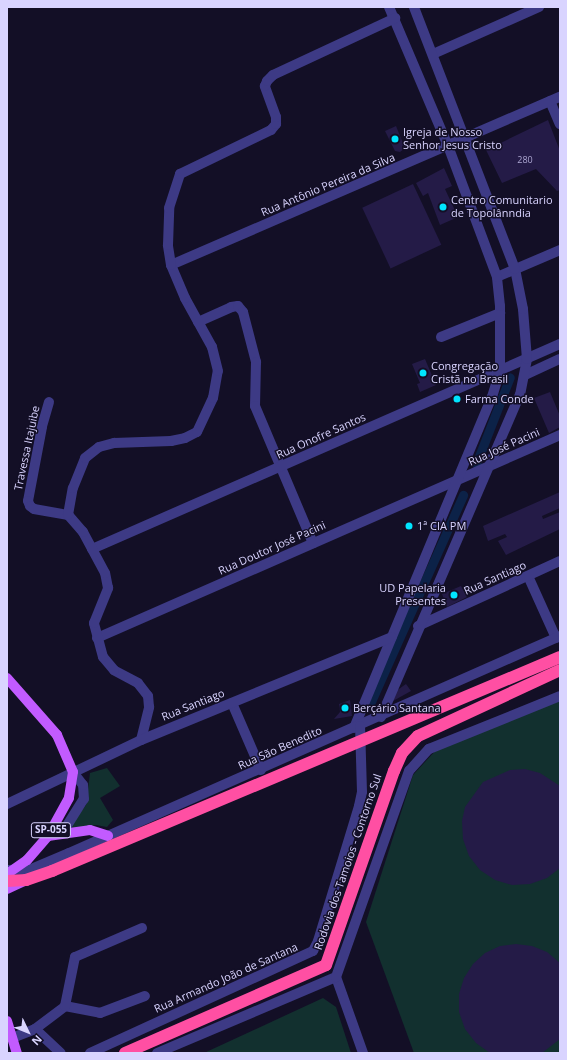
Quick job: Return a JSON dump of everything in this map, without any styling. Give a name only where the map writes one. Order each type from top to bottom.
[{"type":"highway","points":[[8,874],[26,880],[560,657]]},
{"type":"highway","name":"Rodovia dos Tamoios - Contorno Sul","points":[[125,1053],[326,965],[394,771],[402,753],[418,736],[560,670]]},
{"type":"main road","name":"SP-055","points":[[7,678],[56,735],[72,772],[69,798],[48,836],[27,860],[8,874]]},
{"type":"main road","points":[[48,836],[63,832],[90,830],[108,836]]},
{"type":"main road","points":[[7,889],[26,880]]},
{"type":"main road","points":[[7,1021],[17,1053]]},
{"type":"street","points":[[357,727],[392,637],[492,397],[500,371],[500,313],[497,277],[448,146],[390,7]]},
{"type":"street","points":[[381,717],[486,467],[520,395],[527,359],[523,309],[515,269],[414,7]]},
{"type":"street","points":[[433,54],[539,7]]},
{"type":"street","points":[[141,740],[149,707],[148,696],[138,683],[109,665],[103,657],[94,623],[108,588],[105,573],[84,532],[68,515],[73,488],[85,458],[99,447],[114,443],[171,441],[197,432],[213,398],[218,371],[212,347],[198,322],[171,265],[168,245],[169,208],[180,174],[271,130],[276,124],[276,117],[265,86],[267,81],[273,75],[395,18]]},
{"type":"street","name":"Rua Antônio Pereira da Silva","points":[[171,265],[466,139],[560,97]]},
{"type":"street","points":[[550,101],[560,124]]},
{"type":"street","points":[[497,277],[560,250]]},
{"type":"street","points":[[198,322],[231,307],[238,306],[243,312],[256,362],[255,406],[282,466],[313,543]]},
{"type":"street","points":[[440,337],[500,313]]},
{"type":"street","name":"Rua Onofre Santos","points":[[92,549],[560,344]]},
{"type":"street","points":[[525,375],[560,359]]},
{"type":"street","name":"Travessa Itajuibe","points":[[49,402],[42,427],[28,501],[30,506],[34,509],[68,515]]},
{"type":"street","name":"Rua José Pacini","points":[[457,481],[560,434]]},
{"type":"street","name":"Rua Doutor José Pacini","points":[[97,638],[457,481]]},
{"type":"street","name":"Rua Santiago","points":[[418,626],[560,561]]},
{"type":"street","points":[[528,576],[558,637]]},
{"type":"street","name":"Rua Santiago","points":[[7,804],[141,740],[392,637]]},
{"type":"street","name":"Rua São Benedito","points":[[8,874],[31,869],[108,836],[381,717],[558,637]]},
{"type":"street","points":[[363,1053],[336,977],[409,771],[429,749],[560,696]]},
{"type":"street","points":[[232,703],[261,770]]},
{"type":"street","name":"Rua Armando João de Santana","points":[[90,1053],[312,951],[318,941],[362,792],[357,727]]},
{"type":"street","points":[[63,832],[84,799],[83,785],[72,772]]},
{"type":"street","points":[[12,1038],[35,1029],[64,1006],[75,957],[142,928]]},
{"type":"street","points":[[157,1053],[336,977]]},
{"type":"street","points":[[64,1006],[100,1013],[145,996]]},
{"type":"street","points":[[35,1029],[61,1053]]},
{"type":"green space","points":[[560,700],[560,1053],[414,1053],[366,922],[413,775],[437,749]]},
{"type":"green space","points":[[107,768],[120,786],[100,798],[113,820],[107,827],[96,825],[67,830],[86,805],[90,773]]},
{"type":"green space","points":[[323,998],[336,1007],[351,1053],[204,1053]]},
{"type":"building","points":[[548,120],[560,151],[560,190],[557,191],[536,169],[502,183],[486,150]]},
{"type":"building","name":"Igreja de Nosso Senhor Jesus Cristo","points":[[396,126],[405,148],[400,152],[395,151],[385,131]]},
{"type":"building","name":"Centro Comunitario de Topolânndia","points":[[444,168],[452,186],[445,189],[458,217],[440,225],[428,193],[423,196],[416,183]]},
{"type":"building","points":[[413,184],[441,245],[391,268],[362,208]]},
{"type":"building","name":"Congregação Cristã no Brasil","points":[[425,359],[436,385],[420,392],[417,384],[420,383],[412,364]]},
{"type":"building","points":[[550,392],[560,416],[560,427],[549,433],[534,398]]},
{"type":"building","points":[[560,492],[560,508],[542,516],[543,519],[560,512],[560,529],[506,555],[498,541],[507,537],[505,534],[488,541],[483,526]]},
{"type":"building","name":"UD Papelaria Presentes","points":[[461,586],[467,597],[447,607],[442,594]]},
{"type":"building","points":[[406,684],[411,691],[393,701],[396,691]]},
{"type":"building","name":"Berçário Santana","points":[[350,700],[352,716],[334,719],[340,712],[339,704]]},
{"type":"building","points":[[525,769],[540,773],[560,786],[560,868],[547,878],[530,884],[512,885],[495,880],[480,870],[469,856],[463,839],[462,821],[465,807],[483,782],[510,770]]},
{"type":"building","points":[[516,944],[532,946],[547,952],[560,963],[560,1039],[542,1053],[490,1053],[476,1043],[465,1029],[459,1012],[459,994],[464,978],[473,964],[485,953],[500,946]]},
{"type":"waterway","points":[[476,464],[510,377]]},
{"type":"waterway","points":[[370,704],[463,495]]},
{"type":"place","name":"Igreja de Nosso Senhor Jesus Cristo","points":[[395,139]]},
{"type":"place","name":"Centro Comunitario de Topolânndia","points":[[443,207]]},
{"type":"place","name":"Congregação Cristã no Brasil","points":[[423,373]]},
{"type":"place","name":"Farma Conde","points":[[457,399]]},
{"type":"place","name":"1ª CIA PM","points":[[409,526]]},
{"type":"place","name":"UD Papelaria Presentes","points":[[454,595]]},
{"type":"place","name":"Berçário Santana","points":[[345,708]]}]
